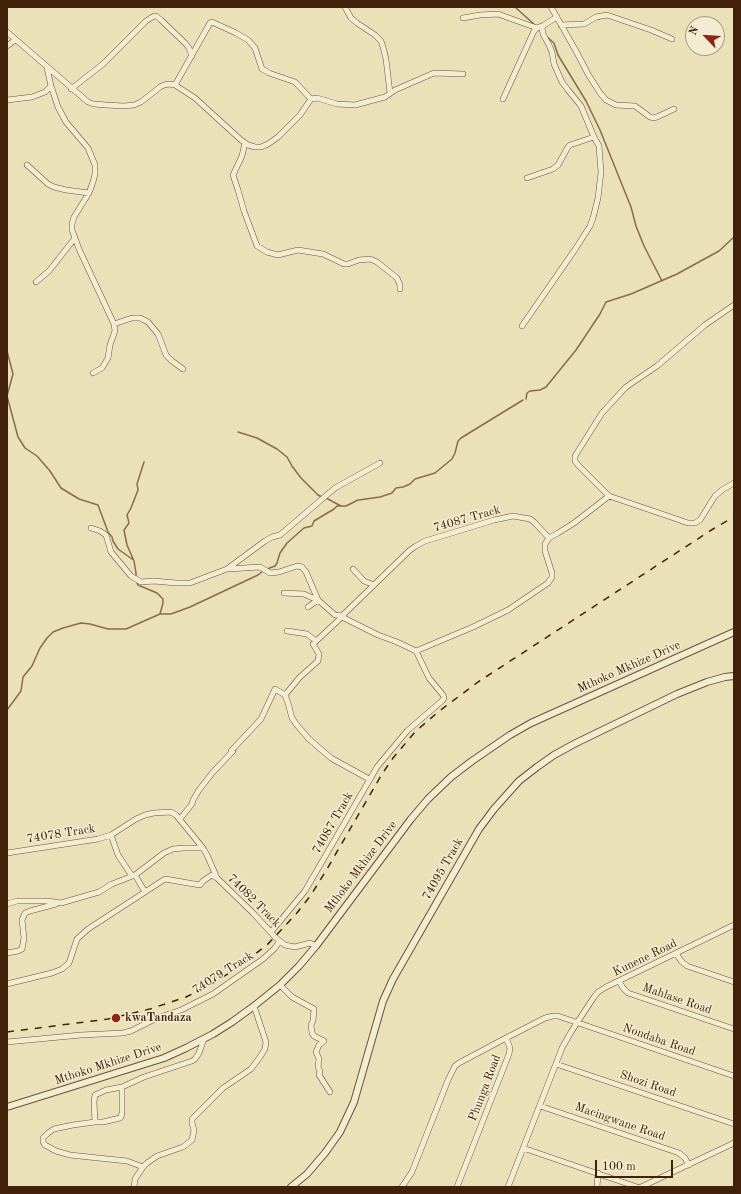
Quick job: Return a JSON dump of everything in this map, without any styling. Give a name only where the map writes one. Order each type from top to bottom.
[{"type":"street","points":[[345,7],[351,18],[381,41],[385,53],[390,93]]},
{"type":"street","points":[[551,7],[588,74],[606,100],[616,105],[635,106],[653,118],[674,109]]},
{"type":"street","points":[[463,18],[498,14],[537,28],[544,26],[557,17]]},
{"type":"street","points":[[561,25],[584,24],[596,17],[607,14],[651,30],[672,40]]},
{"type":"street","points":[[71,89],[98,68],[146,21],[154,16],[161,20],[185,43],[192,56]]},
{"type":"street","points":[[175,85],[210,23],[214,23],[248,40],[254,46],[262,69],[273,75],[295,82],[311,99]]},
{"type":"street","points":[[522,326],[584,236],[593,218],[598,198],[601,172],[599,146],[581,106],[568,90],[556,69],[549,45],[543,34],[542,28],[544,26]]},
{"type":"street","points":[[503,99],[537,28]]},
{"type":"street","points":[[7,32],[71,89],[88,102],[94,104],[124,106],[134,105],[141,102],[164,85],[175,85],[195,98],[245,143],[255,147],[261,147],[268,144],[291,125],[300,116],[311,99],[317,98],[337,104],[355,105],[385,97],[416,80],[434,73],[463,74]]},
{"type":"street","points":[[7,46],[15,40]]},
{"type":"street","points":[[47,68],[58,107],[66,122],[88,148],[95,165],[95,174],[89,193],[74,217],[72,224],[75,238],[114,324],[115,334],[110,345],[108,358],[102,368],[93,373]]},
{"type":"street","points":[[7,100],[32,97],[45,92],[51,86]]},
{"type":"street","points":[[527,178],[553,169],[558,165],[565,151],[570,145],[594,137]]},
{"type":"street","points":[[245,143],[242,156],[233,173],[233,177],[257,246],[267,252],[278,255],[298,250],[323,254],[344,264],[370,259],[377,262],[396,278],[400,285],[400,289]]},
{"type":"street","points":[[27,165],[48,184],[54,187],[89,193]]},
{"type":"street","points":[[36,282],[46,275],[75,238]]},
{"type":"street","points":[[734,305],[705,325],[657,366],[626,387],[602,413],[575,456],[575,461],[609,496],[688,524],[692,524],[700,520],[710,502],[722,490],[734,483]]},
{"type":"street","points":[[114,324],[132,318],[140,318],[148,322],[158,334],[166,355],[183,369]]},
{"type":"street","points":[[227,569],[265,541],[280,535],[335,488],[380,463]]},
{"type":"street","points":[[284,593],[304,594],[318,600],[335,614],[343,616],[344,618],[378,635],[416,651],[473,627],[508,610],[548,583],[552,577],[552,573],[545,551],[545,544],[549,538],[574,523],[609,496]]},
{"type":"street","name":"74087 Track","points":[[316,641],[410,550],[425,541],[494,520],[513,516],[530,519],[539,526],[549,538]]},
{"type":"street","points":[[91,528],[106,535],[111,552],[131,576],[141,582],[190,582],[227,569],[260,567],[270,573],[300,566],[305,569],[318,600]]},
{"type":"street","points":[[353,569],[364,580],[374,585]]},
{"type":"street","points":[[308,607],[318,600]]},
{"type":"street","points":[[285,695],[300,677],[318,661],[319,654],[313,644],[316,641],[307,634],[287,631]]},
{"type":"street","name":"Mthoko Mkhize Drive","points":[[7,1107],[164,1058],[204,1039],[232,1022],[280,985],[298,966],[316,946],[411,819],[428,799],[472,761],[503,739],[531,724],[734,632]]},
{"type":"street","name":"74087 Track","points":[[271,932],[305,891],[351,813],[369,779],[387,754],[407,730],[443,700],[443,695],[429,678],[416,651]]},
{"type":"street","name":"74095 Track","points":[[291,1187],[307,1174],[316,1164],[340,1132],[354,1102],[383,1001],[392,979],[479,829],[494,809],[519,782],[536,767],[554,755],[677,694],[707,682],[734,676]]},
{"type":"street","points":[[180,819],[192,804],[193,800],[213,772],[261,719],[275,689],[285,695],[292,718],[312,743],[331,758],[369,779]]},
{"type":"street","name":"74082 Track","points":[[160,812],[171,812],[176,814],[203,848],[217,878],[280,941],[285,945],[295,947],[310,943],[316,946]]},
{"type":"street","name":"74078 Track","points":[[7,853],[98,840],[111,835],[136,819],[145,815],[160,812]]},
{"type":"street","points":[[111,835],[118,855],[145,892]]},
{"type":"street","points":[[7,953],[22,949],[24,938],[22,920],[25,914],[30,911],[99,892],[112,884],[133,875],[164,853],[174,849],[203,848]]},
{"type":"street","points":[[7,984],[52,973],[62,969],[69,962],[77,938],[88,929],[165,879],[200,885],[212,875],[217,878]]},
{"type":"street","points":[[7,904],[17,901],[30,900],[61,903]]},
{"type":"street","name":"Kunene Road","points":[[508,1187],[566,1041],[598,992],[734,924]]},
{"type":"street","name":"74079 Track","points":[[7,1042],[81,1035],[123,1033],[131,1031],[157,1018],[181,1010],[213,994],[263,959],[274,950],[280,941]]},
{"type":"street","points":[[676,953],[681,962],[687,966],[734,982]]},
{"type":"street","name":"Mahlase Road","points":[[619,982],[628,992],[734,1029]]},
{"type":"street","points":[[280,985],[292,997],[314,1008],[311,1026],[312,1033],[314,1036],[324,1041],[319,1045],[316,1052],[319,1059],[319,1075],[330,1092]]},
{"type":"street","points":[[134,1187],[135,1180],[142,1167],[157,1156],[183,1147],[192,1140],[194,1130],[192,1121],[223,1088],[251,1069],[265,1049],[266,1042],[254,1006]]},
{"type":"street","points":[[506,1038],[545,1018],[553,1016],[558,1016],[577,1023]]},
{"type":"street","name":"Nondaba Road","points":[[577,1023],[734,1076]]},
{"type":"street","name":"Phunga Road","points":[[402,1187],[412,1172],[448,1080],[455,1066],[506,1038],[510,1048],[508,1058],[457,1187]]},
{"type":"street","points":[[94,1122],[95,1095],[106,1090],[122,1087],[144,1077],[192,1061],[199,1053],[204,1039]]},
{"type":"street","name":"Shozi Road","points":[[556,1064],[734,1124]]},
{"type":"street","points":[[122,1087],[122,1113],[121,1117],[117,1120],[73,1125],[51,1131],[43,1138],[44,1142],[49,1148],[66,1154],[127,1161],[142,1167]]},
{"type":"street","name":"Macingwane Road","points":[[540,1106],[679,1153],[685,1158],[689,1165]]},
{"type":"street","points":[[641,1187],[734,1143]]},
{"type":"street","points":[[523,1148],[636,1187]]},
{"type":"street","points":[[597,1187],[598,1173]]},
{"type":"waterway","points":[[515,7],[536,26]]},
{"type":"waterway","points":[[546,36],[554,43],[558,55],[586,101],[600,130],[631,207],[636,226],[644,246],[662,281]]},
{"type":"waterway","points":[[526,399],[527,393],[530,391],[540,390],[546,387],[576,350],[600,314],[606,302],[631,294],[677,274],[719,251],[734,237]]},
{"type":"waterway","points":[[7,351],[13,374],[7,396],[18,437],[25,448],[37,456],[50,471],[61,488],[79,499],[98,505],[108,532],[118,549],[132,559]]},
{"type":"waterway","points":[[359,500],[380,497],[392,493],[396,488],[410,484],[415,479],[435,473],[452,459],[458,441],[461,438],[523,400]]},
{"type":"waterway","points":[[238,432],[257,438],[277,449],[287,457],[301,478],[318,495],[322,497]]},
{"type":"waterway","points":[[136,577],[134,561],[127,545],[124,530],[129,523],[127,515],[138,490],[137,484],[144,462]]},
{"type":"waterway","points":[[326,498],[341,506]]},
{"type":"waterway","points":[[267,569],[275,566],[280,553],[287,543],[304,528],[312,526],[314,521],[337,506],[346,506],[358,500]]},
{"type":"waterway","points":[[7,710],[21,691],[23,677],[32,666],[40,648],[53,632],[81,623],[108,629],[126,629],[160,614],[171,614],[190,607],[258,575],[263,571]]},
{"type":"waterway","points":[[137,583],[138,585],[157,593],[163,599],[160,614]]},
{"type":"railway","points":[[7,1032],[108,1019],[150,1009],[186,997],[231,972],[267,945],[296,914],[311,895],[382,774],[393,758],[415,732],[438,712],[478,682],[713,529],[734,517]]},
{"type":"place","name":"kwaTandaza","points":[[116,1018]]}]
